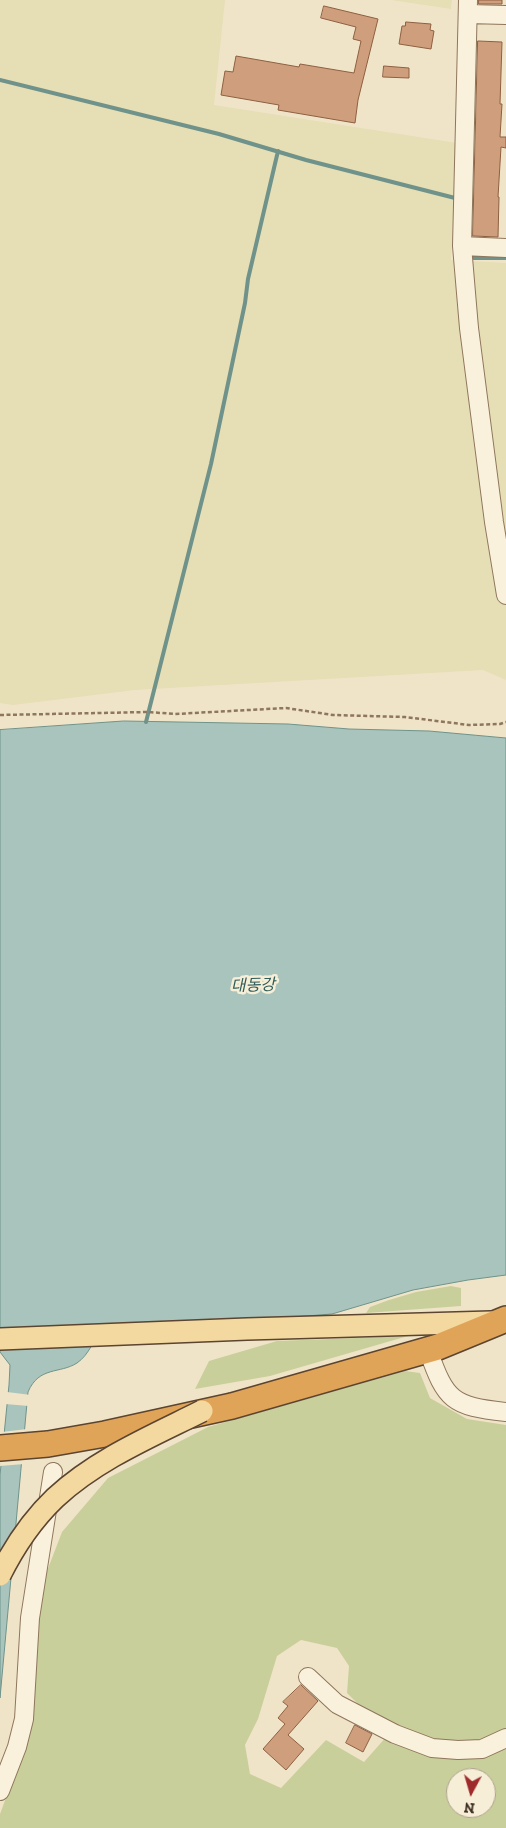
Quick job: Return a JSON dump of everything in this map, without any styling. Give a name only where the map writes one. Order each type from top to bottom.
[{"type":"highway","points":[[0,1448],[58,1442],[105,1434],[202,1411],[232,1406],[433,1348],[502,1320]]},
{"type":"main road","points":[[0,1339],[502,1320]]},
{"type":"main road","points":[[0,1575],[26,1533],[54,1499],[66,1488],[81,1476],[134,1445],[202,1411]]},
{"type":"street","points":[[506,15],[468,7],[462,246],[469,328],[494,522],[506,595]]},
{"type":"street","points":[[462,246],[506,248]]},
{"type":"street","points":[[433,1348],[441,1383],[449,1396],[467,1406],[506,1412]]},
{"type":"street","points":[[0,1791],[17,1747],[24,1719],[30,1618],[53,1472]]},
{"type":"street","points":[[308,1677],[337,1704],[395,1734],[432,1748],[482,1749],[506,1738]]},
{"type":"path","points":[[0,715],[148,712],[175,714],[286,708],[333,715],[405,717],[469,725],[500,724],[506,722]]},
{"type":"shaded area","points":[[0,0],[225,0],[214,105],[457,143],[451,260],[506,263],[506,680],[483,670],[135,690],[13,705],[0,703]]},
{"type":"shaded area","points":[[391,0],[452,0],[451,9]]},
{"type":"green space","points":[[451,1286],[461,1288],[461,1306],[366,1313],[370,1307],[389,1300],[416,1292]]},
{"type":"green space","points":[[408,1336],[270,1376],[195,1389],[209,1361],[277,1341]]},
{"type":"green space","points":[[405,1371],[420,1373],[430,1398],[467,1419],[506,1425],[506,1731],[465,1744],[445,1742],[415,1735],[363,1709],[347,1693],[349,1666],[337,1648],[301,1640],[277,1656],[258,1719],[245,1745],[250,1774],[281,1788],[326,1740],[364,1762],[387,1736],[416,1751],[445,1756],[475,1754],[506,1745],[506,1828],[0,1828],[0,1814],[24,1749],[42,1584],[62,1532],[108,1478],[208,1427]]},
{"type":"water","name":"대동강","points":[[124,721],[288,724],[349,729],[429,731],[506,738],[506,1275],[413,1290],[332,1314],[241,1321],[102,1327],[81,1360],[38,1378],[28,1392],[0,1698],[0,1475],[10,1365],[0,1352],[0,730]]},
{"type":"pier","points":[[7,1392],[31,1395],[29,1406],[5,1404]]},
{"type":"pier","points":[[27,1429],[24,1464],[0,1466],[2,1432]]},
{"type":"building","points":[[479,0],[502,0],[502,4],[479,4]]},
{"type":"building","points":[[324,6],[378,19],[358,100],[355,123],[278,110],[279,105],[221,95],[225,71],[233,72],[236,56],[299,67],[300,64],[354,73],[361,41],[353,39],[356,27],[321,18]]},
{"type":"building","points":[[406,22],[431,24],[430,30],[434,31],[431,49],[399,44],[402,26],[405,26]]},
{"type":"building","points":[[478,41],[502,42],[500,137],[506,137],[506,148],[501,147],[498,237],[473,236]]},
{"type":"building","points":[[384,66],[409,68],[409,78],[383,77]]},
{"type":"building","points":[[301,1685],[318,1701],[288,1735],[304,1749],[286,1770],[263,1749],[285,1724],[278,1718],[288,1706],[283,1702]]},
{"type":"building","points":[[355,1725],[372,1734],[363,1752],[346,1743]]},
{"type":"waterway","points":[[0,80],[219,134],[306,160],[455,198]]},
{"type":"waterway","points":[[146,722],[211,464],[245,303],[248,279],[278,151]]},
{"type":"waterway","points":[[468,258],[506,258]]}]
